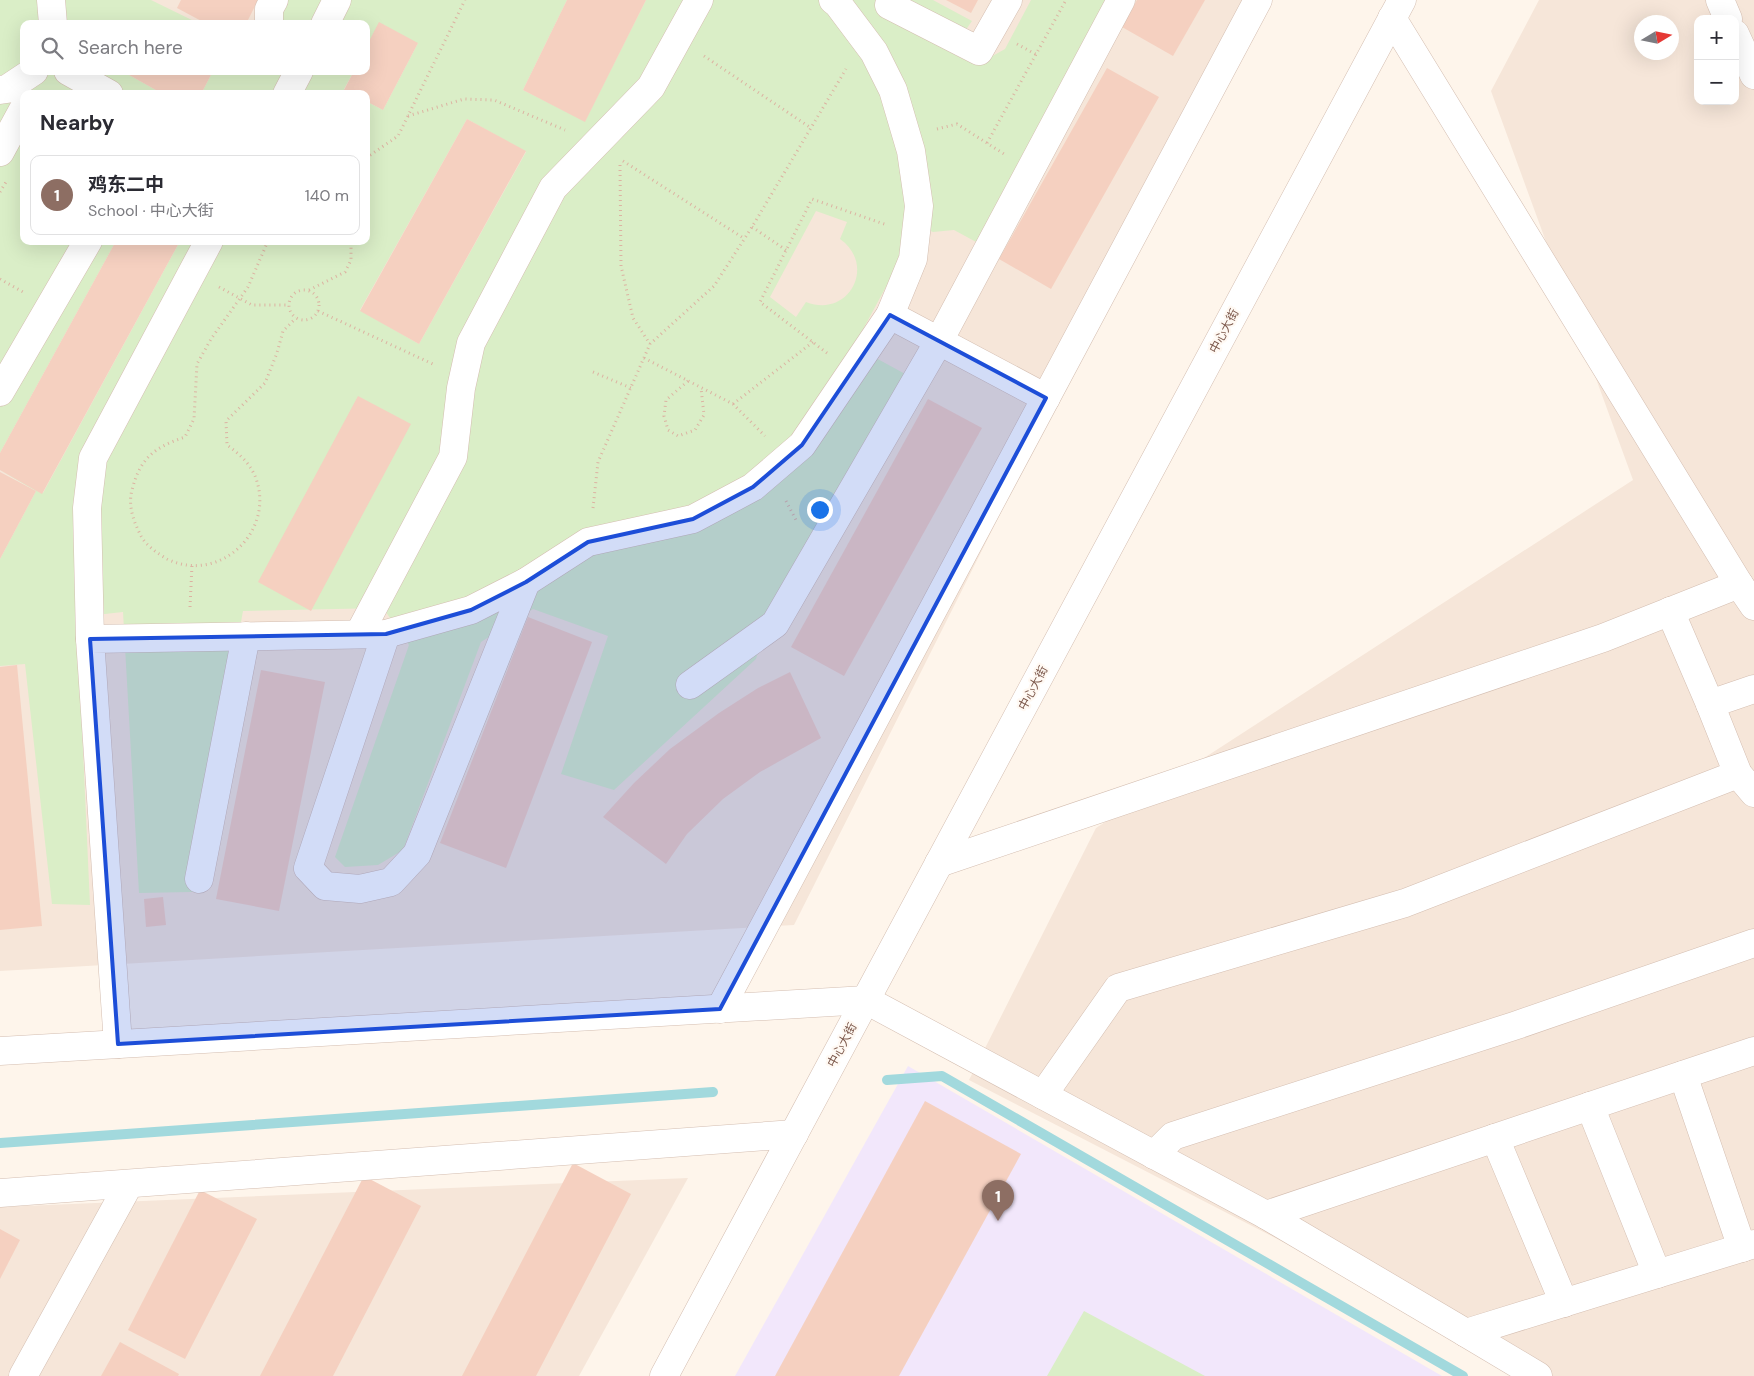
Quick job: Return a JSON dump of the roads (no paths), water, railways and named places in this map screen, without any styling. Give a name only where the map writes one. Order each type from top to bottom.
[{"type":"street","points":[[51,0],[53,20]]},
{"type":"street","points":[[269,20],[269,9],[274,0]]},
{"type":"street","points":[[327,20],[337,0]]},
{"type":"street","points":[[526,582],[417,854],[391,882],[360,889],[325,886],[308,868],[372,634],[453,457],[460,388],[471,343],[554,188],[651,87],[700,0]]},
{"type":"street","points":[[90,639],[372,634],[472,610],[526,582],[588,542],[693,519],[753,487],[779,465],[802,445],[890,315],[913,258],[916,234],[919,206],[911,151],[893,90],[869,45],[833,0]]},
{"type":"street","points":[[869,45],[890,2],[979,51],[1008,0]]},
{"type":"street","points":[[690,685],[775,624],[939,341],[1121,0]]},
{"type":"street","points":[[720,1009],[1258,0]]},
{"type":"street","points":[[1720,0],[1726,15]]},
{"type":"street","points":[[1397,9],[1738,584],[1754,606]]},
{"type":"street","name":"中心大街","points":[[664,1376],[1397,9]]},
{"type":"street","points":[[1739,43],[1754,75]]},
{"type":"street","points":[[0,90],[6,89],[28,75]]},
{"type":"street","points":[[34,90],[42,75]]},
{"type":"street","points":[[75,75],[102,90]]},
{"type":"street","points":[[289,90],[297,75]]},
{"type":"street","points":[[0,152],[20,115]]},
{"type":"street","points":[[0,392],[86,245]]},
{"type":"street","points":[[118,1044],[90,639],[87,508],[93,458],[207,245]]},
{"type":"street","points":[[890,315],[1046,398]]},
{"type":"street","points":[[939,863],[1603,638],[1738,584]]},
{"type":"street","points":[[1043,1095],[1118,988],[1405,903],[1746,784],[1670,612]]},
{"type":"street","points":[[199,878],[246,636]]},
{"type":"street","points":[[1710,704],[1754,689]]},
{"type":"street","points":[[1154,1155],[1173,1136],[1514,1026],[1754,943]]},
{"type":"street","points":[[0,1051],[866,1000],[1266,1215],[1538,1376]]},
{"type":"street","points":[[1266,1215],[1754,1051]]},
{"type":"street","points":[[1466,1334],[1748,1246],[1683,1075]]},
{"type":"street","points":[[1590,1106],[1657,1274]]},
{"type":"street","points":[[0,1193],[794,1134]]},
{"type":"street","points":[[1495,1138],[1564,1303]]},
{"type":"street","points":[[23,1376],[129,1184]]},
{"type":"waterway","points":[[887,1080],[942,1076],[1463,1376]]},
{"type":"waterway","points":[[0,1143],[713,1092]]},
{"type":"place","name":"鸡东二中","points":[[998,1221]]}]
